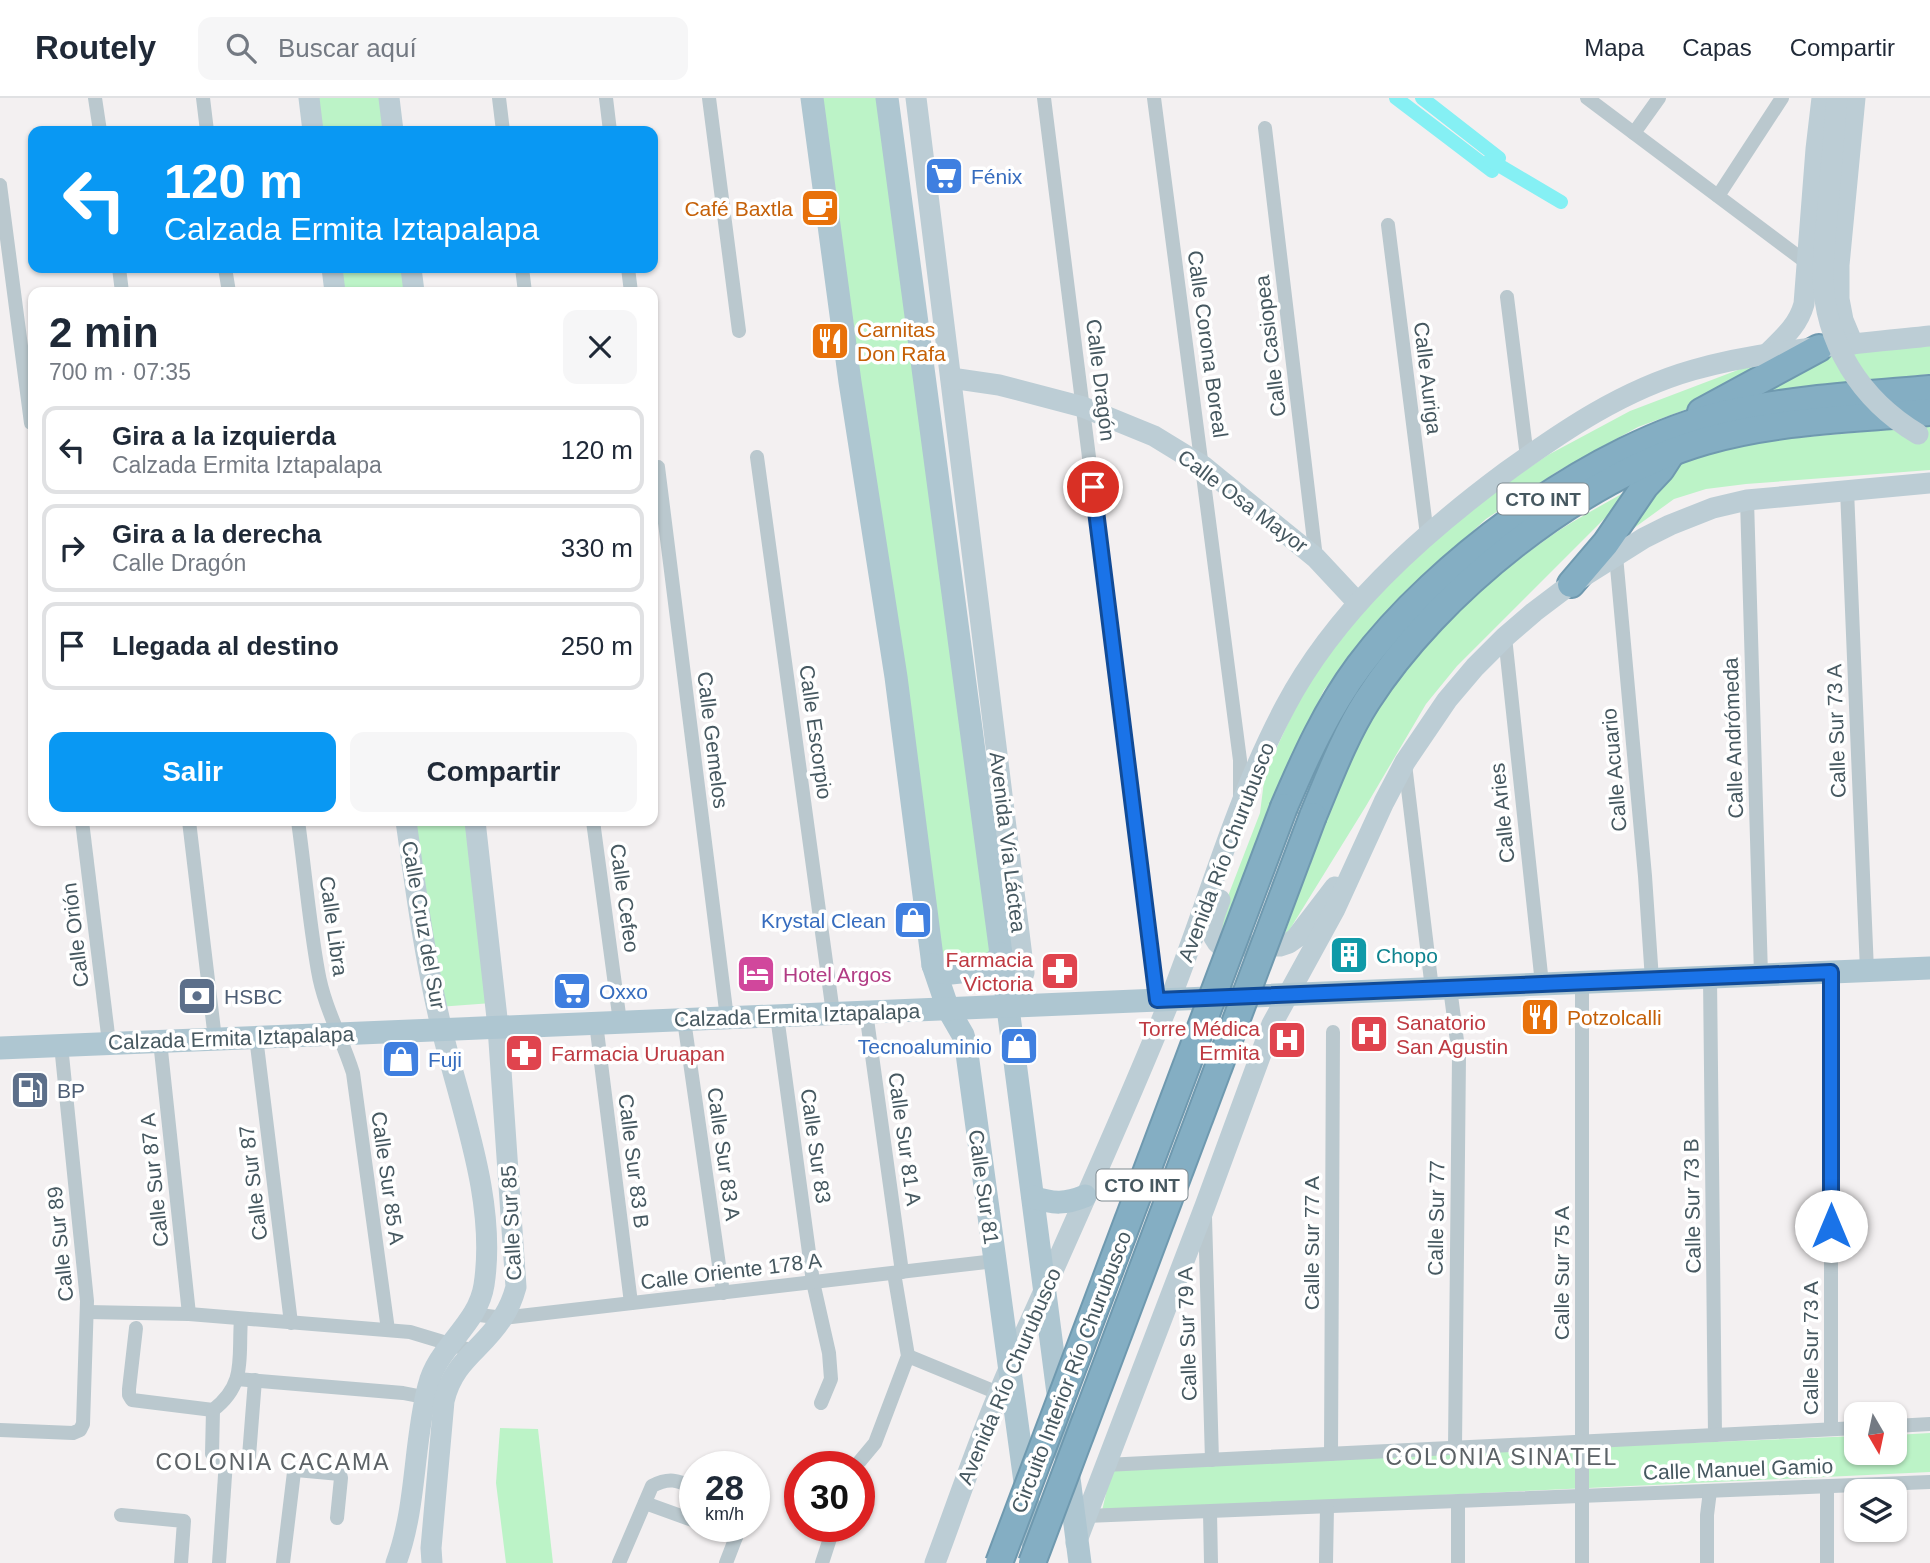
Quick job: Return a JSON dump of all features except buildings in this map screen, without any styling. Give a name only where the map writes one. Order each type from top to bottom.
[{"type":"highway","points":[[1571,583],[1606,543],[1645,486],[1661,469],[1671,442],[1709,407],[1819,348]]},
{"type":"highway","name":"Circuito Interior Río Churubusco","points":[[1034,1563],[1313,816],[1338,757],[1365,704],[1385,675],[1458,593],[1516,544],[1598,489],[1644,464],[1671,442],[1724,415],[1777,405],[1930,389]]},
{"type":"highway","name":"Circuito Interior Río Churubusco","points":[[999,1563],[1284,807],[1340,694],[1375,646],[1412,606],[1482,544],[1541,500],[1610,459],[1671,442],[1788,425],[1930,412]]},
{"type":"main road","points":[[309,98],[312,126]]},
{"type":"main road","points":[[388,98],[392,126]]},
{"type":"main road","points":[[813,98],[850,382],[896,677],[933,965],[948,1009]]},
{"type":"main road","name":"Avenida Vía Láctea","points":[[887,98],[1007,1006]]},
{"type":"main road","name":"Avenida Vía Láctea","points":[[916,98],[1024,973],[1007,1006]]},
{"type":"main road","points":[[1827,101],[1825,118],[1834,124],[1844,124],[1854,108]]},
{"type":"main road","points":[[1767,354],[1791,331],[1804,304],[1816,149],[1827,101]]},
{"type":"main road","points":[[1827,101],[1824,293],[1831,325],[1843,358],[1862,387],[1888,414],[1930,441]]},
{"type":"main road","points":[[1853,344],[1843,320],[1839,299],[1839,265],[1854,108]]},
{"type":"main road","points":[[1816,149],[1823,140],[1834,137],[1847,145],[1850,154]]},
{"type":"main road","name":"Avenida Río Churubusco","points":[[934,1563],[998,1392],[1085,1196],[1251,776],[1302,678],[1358,603],[1427,535],[1527,457],[1576,423],[1639,390],[1695,370],[1767,354],[1930,336]]},
{"type":"main road","name":"Calle Osa Mayor","points":[[951,378],[999,385],[1083,407],[1154,436],[1203,466],[1316,558],[1358,603]]},
{"type":"main road","name":"CTO INT","points":[[1075,1556],[1086,1516],[1205,1206],[1266,1038],[1335,909],[1405,762],[1447,700],[1505,637],[1571,583],[1644,538],[1682,520],[1713,508],[1747,500],[1930,483]]},
{"type":"main road","points":[[1251,776],[1250,819],[1211,923],[1215,941],[1221,946],[1280,946],[1289,943],[1302,932],[1361,852]]},
{"type":"main road","name":"Calle Cruz del Sur","points":[[407,826],[421,930],[442,1030]]},
{"type":"main road","points":[[476,826],[498,1027]]},
{"type":"main road","points":[[933,965],[942,972],[951,973],[989,969],[1001,954]]},
{"type":"main road","name":"Calzada Ermita Iztapalapa","points":[[0,1048],[1930,968]]},
{"type":"main road","points":[[1007,1006],[1045,1289],[1075,1556]]},
{"type":"main road","name":"Calle Sur 81","points":[[948,1009],[963,1035],[966,1046],[1034,1563]]},
{"type":"main road","name":"Calle Sur 85","points":[[396,1563],[435,1399],[447,1389],[453,1375],[503,1318],[513,1298],[516,1277],[498,1027]]},
{"type":"main road","name":"Calle Sur 85","points":[[432,1563],[435,1399],[428,1383],[438,1360],[472,1314],[483,1289],[486,1245],[483,1193],[442,1030]]},
{"type":"main road","points":[[1033,1197],[1060,1203],[1072,1202],[1085,1196]]},
{"type":"street","points":[[96,98],[99,126]]},
{"type":"street","points":[[203,98],[206,126]]},
{"type":"street","points":[[499,98],[502,126]]},
{"type":"street","points":[[606,98],[610,126]]},
{"type":"street","points":[[709,98],[739,331]]},
{"type":"street","name":"Calle Dragón","points":[[1044,98],[1163,1000]]},
{"type":"street","name":"Calle Corona Boreal","points":[[1154,98],[1240,760],[1240,803]]},
{"type":"street","points":[[1587,98],[1807,262]]},
{"type":"street","points":[[1634,133],[1659,98]]},
{"type":"street","points":[[1718,196],[1782,98]]},
{"type":"street","name":"Calle Casiopea","points":[[1265,128],[1316,558]]},
{"type":"street","points":[[0,185],[28,400]]},
{"type":"street","name":"Calle Auriga","points":[[1388,225],[1427,535]]},
{"type":"street","points":[[1507,297],[1527,457]]},
{"type":"street","name":"Calle Escorpio","points":[[757,457],[833,1013]]},
{"type":"street","name":"Calle Gemelos","points":[[658,475],[727,1018]]},
{"type":"street","name":"Calle Sur 73 A","points":[[1847,490],[1867,971]]},
{"type":"street","name":"Calle Andrómeda","points":[[1747,500],[1761,975]]},
{"type":"street","name":"Calle Acuario","points":[[1616,556],[1652,980]]},
{"type":"street","name":"Calle Aries","points":[[1505,637],[1542,984]]},
{"type":"street","points":[[1405,762],[1441,988]]},
{"type":"street","name":"Calle Orión","points":[[83,826],[109,1043]]},
{"type":"street","points":[[191,826],[215,1039]]},
{"type":"street","name":"Calle Libra","points":[[299,826],[318,972],[328,1010],[338,1034]]},
{"type":"street","name":"Calle Cefeo","points":[[594,826],[620,1022]]},
{"type":"street","name":"Calle Sur 73 A","points":[[1831,972],[1831,1429]]},
{"type":"street","name":"Calle Sur 73 B","points":[[1710,977],[1716,1435]]},
{"type":"street","name":"Calle Sur 75 A","points":[[1582,982],[1582,1563]]},
{"type":"street","name":"Calle Sur 77","points":[[1441,988],[1459,1056],[1455,1448]]},
{"type":"street","name":"Calle Sur 81 A","points":[[866,1012],[908,1356]]},
{"type":"street","name":"Calle Sur 83","points":[[777,1016],[813,1282],[829,1353],[831,1379],[821,1403]]},
{"type":"street","name":"Calle Sur 83 A","points":[[684,1020],[723,1293]]},
{"type":"street","name":"Calle Sur 83 B","points":[[596,1023],[631,1303]]},
{"type":"street","name":"Calle Sur 77 A","points":[[1331,1454],[1333,1032]]},
{"type":"street","name":"Calle Sur 85 A","points":[[338,1034],[353,1073],[388,1330]]},
{"type":"street","name":"Calle Sur 87","points":[[256,1037],[291,1323]]},
{"type":"street","name":"Calle Sur 87 A","points":[[160,1041],[189,1314]]},
{"type":"street","name":"Calle Sur 89","points":[[0,1430],[73,1433],[80,1430],[83,1424],[88,1312],[61,1045]]},
{"type":"street","name":"Calle Sur 79 A","points":[[1205,1206],[1212,1460]]},
{"type":"street","name":"Calle Oriente 178 A","points":[[472,1314],[503,1318],[995,1261]]},
{"type":"street","points":[[88,1312],[189,1314],[410,1332],[473,1351]]},
{"type":"street","points":[[136,1328],[128,1395],[132,1400],[213,1410],[225,1401],[237,1379],[240,1320]]},
{"type":"street","points":[[868,1451],[875,1443],[908,1356],[998,1392]]},
{"type":"street","points":[[237,1379],[403,1393],[435,1399]]},
{"type":"street","points":[[213,1410],[212,1454],[218,1461],[240,1461],[249,1456],[255,1381]]},
{"type":"street","points":[[1908,1425],[1930,1424]]},
{"type":"street","name":"Calle Manuel Gamio","points":[[1105,1465],[1844,1428]]},
{"type":"street","points":[[219,1563],[226,1461]]},
{"type":"street","points":[[283,1563],[296,1469],[340,1474],[337,1518]]},
{"type":"street","points":[[619,1563],[652,1486],[663,1480],[679,1482]]},
{"type":"street","name":"Calle Manuel Gamio","points":[[1086,1516],[1930,1482]]},
{"type":"street","points":[[1826,1563],[1827,1487]]},
{"type":"street","points":[[1707,1563],[1710,1491]]},
{"type":"street","points":[[1458,1502],[1458,1563]]},
{"type":"street","points":[[645,1503],[679,1515]]},
{"type":"street","points":[[1326,1563],[1328,1507]]},
{"type":"street","points":[[1210,1512],[1211,1563]]},
{"type":"street","points":[[121,1515],[182,1520],[185,1523],[181,1563]]},
{"type":"street","points":[[726,1563],[731,1542]]},
{"type":"street","points":[[822,1563],[829,1542]]},
{"type":"green space","points":[[314,98],[385,98],[388,126],[317,126]]},
{"type":"green space","points":[[817,98],[879,98],[991,946],[983,964],[950,967],[937,953]]},
{"type":"green space","points":[[337,273],[406,273],[407,287],[338,287]]},
{"type":"green space","points":[[1930,346],[1930,374],[1746,395],[1824,356]]},
{"type":"green space","points":[[1780,360],[1690,408],[1638,427],[1558,471],[1486,519],[1395,603],[1324,690],[1284,774],[1223,934],[1218,922],[1260,813],[1265,773],[1309,678],[1382,588],[1474,504],[1548,455],[1630,411],[1751,365]]},
{"type":"green space","points":[[1930,426],[1930,470],[1706,489],[1674,499],[1623,536],[1678,464],[1716,450],[1773,440]]},
{"type":"green space","points":[[1639,484],[1457,666],[1426,704],[1282,942],[1346,770],[1373,715],[1408,663],[1451,617],[1523,556],[1570,524]]},
{"type":"green space","points":[[412,826],[472,826],[492,1003],[438,1007]]},
{"type":"green space","points":[[500,1428],[538,1429],[553,1563],[506,1563],[496,1483]]},
{"type":"green space","points":[[1930,1433],[1930,1472],[1102,1511],[1112,1467],[1844,1437],[1844,1465],[1908,1465],[1908,1434]]},
{"type":"waterway","points":[[1396,98],[1492,171],[1499,158],[1422,98]]},
{"type":"waterway","points":[[1490,160],[1561,202]]},
{"type":"place","name":"Fénix","points":[[944,176]]},
{"type":"place","name":"Café Baxtla","points":[[820,208]]},
{"type":"place","name":"Carnitas Don Rafa","points":[[830,341]]},
{"type":"place","name":"Krystal Clean","points":[[913,920]]},
{"type":"place","name":"Chopo","points":[[1349,955]]},
{"type":"place","name":"Farmacia Victoria","points":[[1060,971]]},
{"type":"place","name":"Hotel Argos","points":[[756,974]]},
{"type":"place","name":"Oxxo","points":[[572,991]]},
{"type":"place","name":"HSBC","points":[[197,996]]},
{"type":"place","name":"Potzolcalli","points":[[1540,1017]]},
{"type":"place","name":"Sanatorio San Agustin","points":[[1369,1034]]},
{"type":"place","name":"Torre Médica Ermita","points":[[1287,1040]]},
{"type":"place","name":"Tecnoaluminio","points":[[1019,1046]]},
{"type":"place","name":"Farmacia Uruapan","points":[[524,1053]]},
{"type":"place","name":"Fuji","points":[[401,1059]]},
{"type":"place","name":"BP","points":[[30,1090]]},
{"type":"district","name":"COLONIA SINATEL","points":[[1502,1457]]},
{"type":"district","name":"COLONIA CACAMA","points":[[273,1462]]},
{"type":"route","points":[[1093,487],[1157,1000],[1831,972],[1831,1226]]}]
